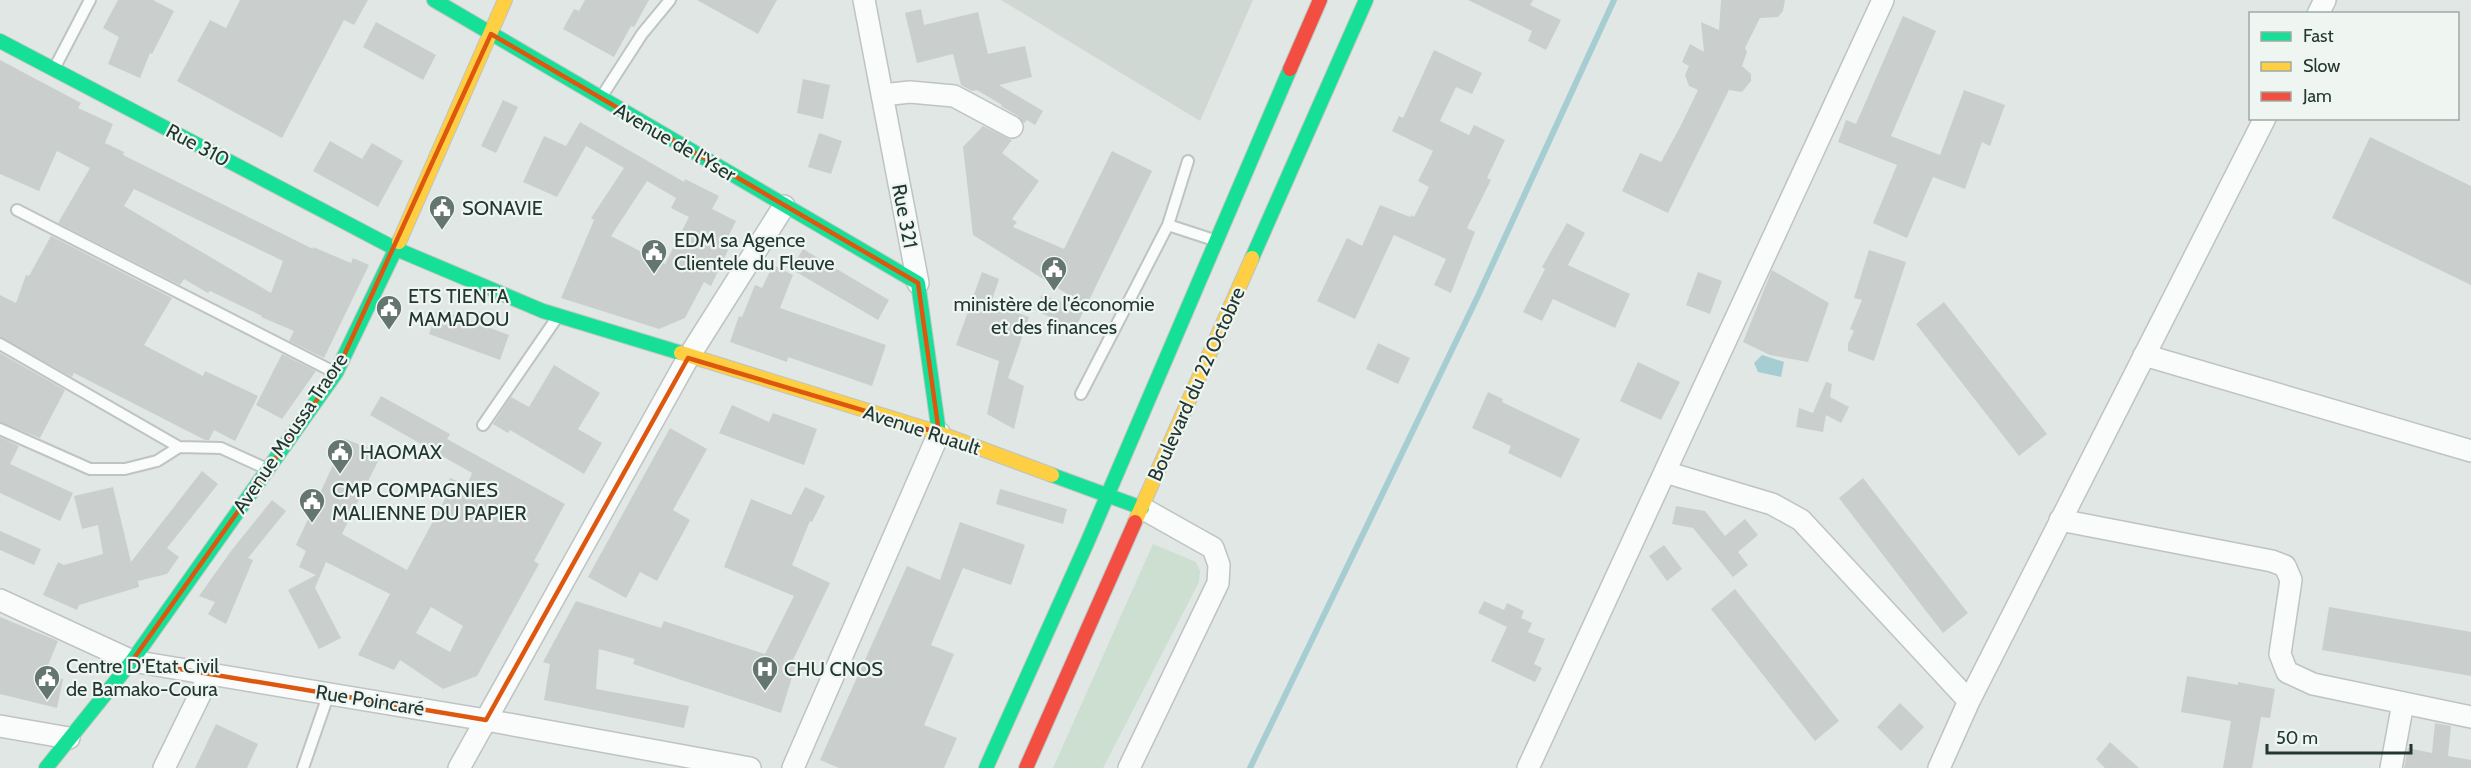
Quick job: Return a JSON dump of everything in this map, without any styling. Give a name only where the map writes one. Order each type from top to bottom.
[{"type":"street","name":"Avenue de l'Yser","points":[[434,0],[918,283]]},
{"type":"street","name":"Avenue Moussa Traore","points":[[46,768],[132,661],[336,373],[396,249],[506,0]]},
{"type":"street","name":"Rue 321","points":[[864,0],[918,283],[939,433]]},
{"type":"street","name":"Boulevard du 22 Octobre","points":[[986,768],[1108,496],[1320,0]]},
{"type":"street","name":"Boulevard du 22 Octobre","points":[[1026,768],[1366,0]]},
{"type":"street","points":[[1528,768],[1883,0]]},
{"type":"street","name":"Rue 310","points":[[0,41],[396,249]]},
{"type":"street","points":[[882,95],[910,92],[954,96],[1012,127]]},
{"type":"street","points":[[1939,768],[1969,701],[2264,120]]},
{"type":"street","points":[[459,768],[688,358],[784,206]]},
{"type":"street","name":"Avenue Ruault","points":[[396,249],[558,316],[688,358],[939,433],[1142,508],[1213,548],[1219,566],[1218,583],[1129,768]]},
{"type":"street","points":[[2144,355],[2471,451]]},
{"type":"street","points":[[793,768],[939,433]]},
{"type":"street","points":[[1665,472],[1772,504],[1801,520],[1969,701]]},
{"type":"street","points":[[2060,520],[2272,561],[2285,566],[2291,580],[2280,654],[2287,672],[2313,684],[2471,717]]},
{"type":"street","name":"Rue Poincaré","points":[[0,600],[132,661],[486,720],[750,768]]},
{"type":"street","points":[[164,768],[210,674]]},
{"type":"street","points":[[2391,768],[2403,703]]},
{"type":"street","points":[[0,726],[69,738]]},
{"type":"lane","points":[[54,69],[90,0]]},
{"type":"lane","points":[[601,99],[642,34],[670,0]]},
{"type":"lane","points":[[1081,394],[1168,225],[1188,161]]},
{"type":"lane","points":[[17,210],[336,373]]},
{"type":"lane","points":[[1168,225],[1217,241]]},
{"type":"lane","points":[[483,425],[558,316]]},
{"type":"lane","points":[[0,344],[179,447],[221,448],[268,470]]},
{"type":"lane","points":[[0,429],[90,469],[125,469],[157,461],[179,447]]},
{"type":"lane","points":[[303,768],[329,693]]},
{"type":"highlighted area","points":[[491,34],[918,283],[939,433],[688,358],[486,720],[132,661],[336,373]]},
{"type":"shaded area","points":[[1001,0],[1253,0],[1200,121]]},
{"type":"green space","points":[[1153,544],[1196,562],[1200,571],[1199,582],[1103,768],[1053,768]]},
{"type":"water","points":[[1762,355],[1784,362],[1781,377],[1758,372],[1754,363]]},
{"type":"building","points":[[118,0],[153,0],[174,11],[152,54],[150,53],[140,78],[108,64],[119,37],[103,28]]},
{"type":"building","points":[[240,0],[368,0],[354,25],[344,20],[282,138],[177,81],[210,20],[226,28]]},
{"type":"building","points":[[585,0],[649,0],[614,57],[563,29],[574,9],[579,11]]},
{"type":"building","points":[[697,0],[777,0],[758,34]]},
{"type":"building","points":[[1468,0],[1533,0],[1530,5],[1561,20],[1546,50],[1528,41],[1532,31]]},
{"type":"building","points":[[1721,0],[1785,0],[1783,11],[1778,17],[1760,18],[1745,48],[1747,52],[1742,66],[1751,74],[1751,81],[1742,92],[1729,90],[1668,213],[1622,191],[1640,153],[1661,162],[1680,127],[1698,90],[1689,86],[1685,75],[1689,66],[1682,62],[1690,44],[1704,52],[1701,22],[1719,30]]},
{"type":"building","points":[[921,9],[924,25],[978,12],[988,54],[1025,46],[1032,77],[999,85],[1043,111],[1035,125],[1027,120],[1024,123],[1002,105],[977,90],[972,91],[961,85],[953,54],[917,63],[905,13]]},
{"type":"building","points":[[1903,16],[1936,31],[1891,136],[1940,155],[1964,90],[2005,105],[1990,146],[1982,142],[1965,189],[1933,177],[1907,238],[1873,223],[1897,165],[1838,142],[1846,120],[1856,124]]},
{"type":"building","points":[[376,22],[436,55],[423,80],[363,47]]},
{"type":"building","points":[[1434,50],[1482,73],[1472,94],[1456,87],[1440,121],[1469,135],[1474,125],[1505,140],[1487,178],[1491,180],[1467,228],[1475,232],[1451,293],[1434,285],[1446,259],[1394,235],[1355,319],[1317,301],[1347,238],[1362,246],[1380,205],[1414,217],[1429,187],[1418,181],[1433,151],[1392,131],[1399,116],[1403,118]]},
{"type":"building","points":[[0,60],[81,103],[78,108],[113,124],[105,143],[124,152],[123,155],[313,249],[313,247],[351,263],[353,258],[369,265],[324,358],[289,341],[294,331],[210,291],[208,293],[184,279],[180,285],[58,223],[90,168],[57,151],[39,191],[0,174]],"holes":[[[134,189],[283,261],[271,293],[124,206]]]},
{"type":"building","points":[[803,79],[830,85],[823,119],[797,113]]},
{"type":"building","points":[[503,100],[518,107],[496,153],[481,146]]},
{"type":"building","points":[[580,122],[684,182],[685,179],[719,196],[712,209],[736,221],[723,247],[728,250],[711,286],[704,282],[685,318],[659,329],[561,298],[594,220],[591,218],[624,168],[586,146],[557,197],[523,182],[544,136],[566,146]],"holes":[[[647,181],[676,198],[671,208],[689,217],[665,264],[611,236]]]},
{"type":"building","points":[[983,126],[1012,140],[1002,153],[1039,181],[1012,219],[1017,222],[1013,227],[1064,249],[1112,151],[1152,171],[1075,329],[1035,310],[1042,295],[1068,304],[1072,297],[973,235],[963,147]]},
{"type":"building","points":[[819,133],[842,141],[831,174],[808,167]]},
{"type":"building","points":[[2370,137],[2471,186],[2471,285],[2332,218]]},
{"type":"building","points":[[330,141],[362,159],[372,143],[403,161],[378,207],[313,171]]},
{"type":"building","points":[[1567,223],[1585,233],[1568,265],[1630,294],[1615,328],[1553,299],[1542,321],[1523,312],[1545,269],[1542,267]]},
{"type":"building","points":[[51,236],[172,298],[144,345],[203,376],[205,371],[258,396],[235,441],[214,430],[209,440],[205,440],[74,373],[72,377],[0,337],[0,295],[16,303],[26,275],[29,276]]},
{"type":"building","points":[[803,249],[889,300],[878,320],[791,269]]},
{"type":"building","points":[[1869,250],[1906,262],[1874,361],[1848,351],[1848,344],[1854,331],[1850,329],[1862,300],[1854,298]]},
{"type":"building","points":[[773,265],[793,275],[780,308],[886,345],[872,386],[788,357],[787,362],[730,342],[739,316],[742,317],[755,285],[762,288]]},
{"type":"building","points":[[1772,270],[1829,303],[1808,362],[1770,355],[1743,342]]},
{"type":"building","points":[[982,272],[999,279],[991,303],[1029,317],[1008,378],[1024,386],[1014,429],[987,414],[999,361],[956,345]]},
{"type":"building","points":[[1698,272],[1722,281],[1710,314],[1686,305]]},
{"type":"building","points":[[1944,302],[2047,434],[2019,456],[1916,324]]},
{"type":"building","points":[[438,309],[509,335],[500,360],[429,334]]},
{"type":"building","points":[[1378,343],[1410,358],[1398,384],[1366,369]]},
{"type":"building","points":[[0,353],[65,390],[40,438],[0,422]]},
{"type":"building","points":[[282,354],[316,371],[282,419],[256,405]]},
{"type":"building","points":[[1638,362],[1680,382],[1661,420],[1620,401]]},
{"type":"building","points":[[554,365],[600,393],[578,429],[602,443],[584,474],[510,430],[508,433],[493,424],[511,397],[529,407]]},
{"type":"building","points":[[1826,382],[1832,384],[1830,397],[1849,407],[1841,423],[1826,415],[1823,432],[1796,427],[1799,408],[1813,413]]},
{"type":"building","points":[[1488,392],[1503,399],[1502,402],[1580,439],[1561,478],[1508,453],[1511,446],[1472,428]]},
{"type":"building","points":[[381,396],[450,434],[447,439],[565,504],[534,561],[539,564],[477,676],[443,689],[400,660],[394,670],[358,655],[390,594],[326,562],[315,588],[341,638],[319,649],[288,590],[316,575],[299,567],[306,551],[296,545],[345,439],[382,453],[342,534],[407,570],[446,497],[442,495],[450,478],[467,485],[472,473],[370,415]],"holes":[[[431,607],[463,626],[450,652],[416,633]]]},
{"type":"building","points":[[732,405],[769,422],[773,413],[817,429],[804,465],[719,433]]},
{"type":"building","points":[[670,428],[707,449],[673,510],[690,520],[657,581],[640,572],[626,598],[588,577]]},
{"type":"building","points":[[0,437],[19,446],[10,464],[73,493],[60,521],[0,493]]},
{"type":"building","points":[[202,471],[218,484],[167,548],[179,557],[167,574],[138,581],[139,587],[79,605],[77,610],[43,595],[58,562],[64,565],[103,554],[98,525],[82,529],[74,496],[113,487],[131,562]]},
{"type":"building","points":[[1863,478],[1968,613],[1943,633],[1839,498]]},
{"type":"building","points":[[805,487],[825,496],[812,522],[810,521],[792,565],[830,583],[792,662],[796,664],[781,713],[633,664],[635,659],[599,649],[596,689],[689,706],[684,728],[544,700],[550,664],[543,662],[576,601],[661,628],[664,621],[765,654],[794,596],[724,567],[751,499],[791,515]]},
{"type":"building","points":[[1000,489],[1067,509],[1063,524],[996,504]]},
{"type":"building","points":[[272,500],[286,511],[248,558],[253,560],[226,624],[208,614],[215,602],[199,596]]},
{"type":"building","points":[[1676,506],[1705,511],[1725,536],[1745,519],[1758,535],[1738,552],[1748,565],[1733,577],[1693,528],[1672,524]]},
{"type":"building","points":[[960,522],[1025,545],[1011,585],[963,568],[931,645],[954,654],[924,725],[957,738],[944,768],[839,768],[820,760],[907,566],[940,580]]},
{"type":"building","points":[[0,531],[41,549],[34,565],[0,550]]},
{"type":"building","points":[[1664,545],[1682,569],[1667,581],[1649,556]]},
{"type":"building","points":[[1735,589],[1839,721],[1815,741],[1711,609]]},
{"type":"building","points":[[1484,601],[1504,610],[1507,603],[1524,611],[1521,618],[1532,623],[1528,632],[1545,639],[1534,664],[1542,668],[1535,682],[1491,661],[1507,627],[1478,613]]},
{"type":"building","points":[[2329,607],[2471,632],[2471,676],[2322,650]]},
{"type":"building","points":[[0,617],[58,641],[44,675],[63,679],[57,708],[0,694]]},
{"type":"building","points":[[2187,676],[2275,689],[2270,718],[2261,717],[2252,768],[2223,768],[2231,721],[2181,712]]},
{"type":"building","points":[[1900,703],[1924,727],[1901,751],[1877,727]]},
{"type":"building","points":[[2435,723],[2451,726],[2448,756],[2471,760],[2471,768],[2404,768],[2408,748],[2432,753]]},
{"type":"building","points":[[216,724],[258,744],[247,768],[195,768]]},
{"type":"building","points":[[2110,742],[2139,768],[2105,768],[2096,759]]},
{"type":"waterway","points":[[1250,768],[1477,298],[1614,0]]},
{"type":"traffic: fast","points":[[434,0],[918,283],[939,433]]},
{"type":"traffic: fast","points":[[1252,258],[1366,0]]},
{"type":"traffic: fast","points":[[0,41],[396,249],[543,311],[681,353]]},
{"type":"traffic: fast","points":[[986,768],[1087,543],[1290,69]]},
{"type":"traffic: fast","points":[[46,768],[132,661],[336,373],[399,242]]},
{"type":"traffic: fast","points":[[1052,475],[1142,508]]},
{"type":"traffic: slow","points":[[399,242],[505,0]]},
{"type":"traffic: slow","points":[[1135,522],[1252,258]]},
{"type":"traffic: slow","points":[[681,353],[939,433],[1052,475]]},
{"type":"traffic: jam","points":[[1290,69],[1320,0]]},
{"type":"traffic: jam","points":[[1026,768],[1135,522]]},
{"type":"place","name":"SONAVIE","points":[[442,231]]},
{"type":"place","name":"EDM sa Agence Clientele du Fleuve","points":[[654,275]]},
{"type":"place","name":"ministère de l'économie et des finances","points":[[1054,292]]},
{"type":"place","name":"ETS TIENTA MAMADOU","points":[[389,331]]},
{"type":"place","name":"HAOMAX","points":[[340,475]]},
{"type":"place","name":"CMP COMPAGNIES MALIENNE DU PAPIER","points":[[312,524]]},
{"type":"place","name":"CHU CNOS","points":[[765,692]]},
{"type":"place","name":"Centre D'Etat Civil de Bamako-Coura","points":[[47,701]]}]
